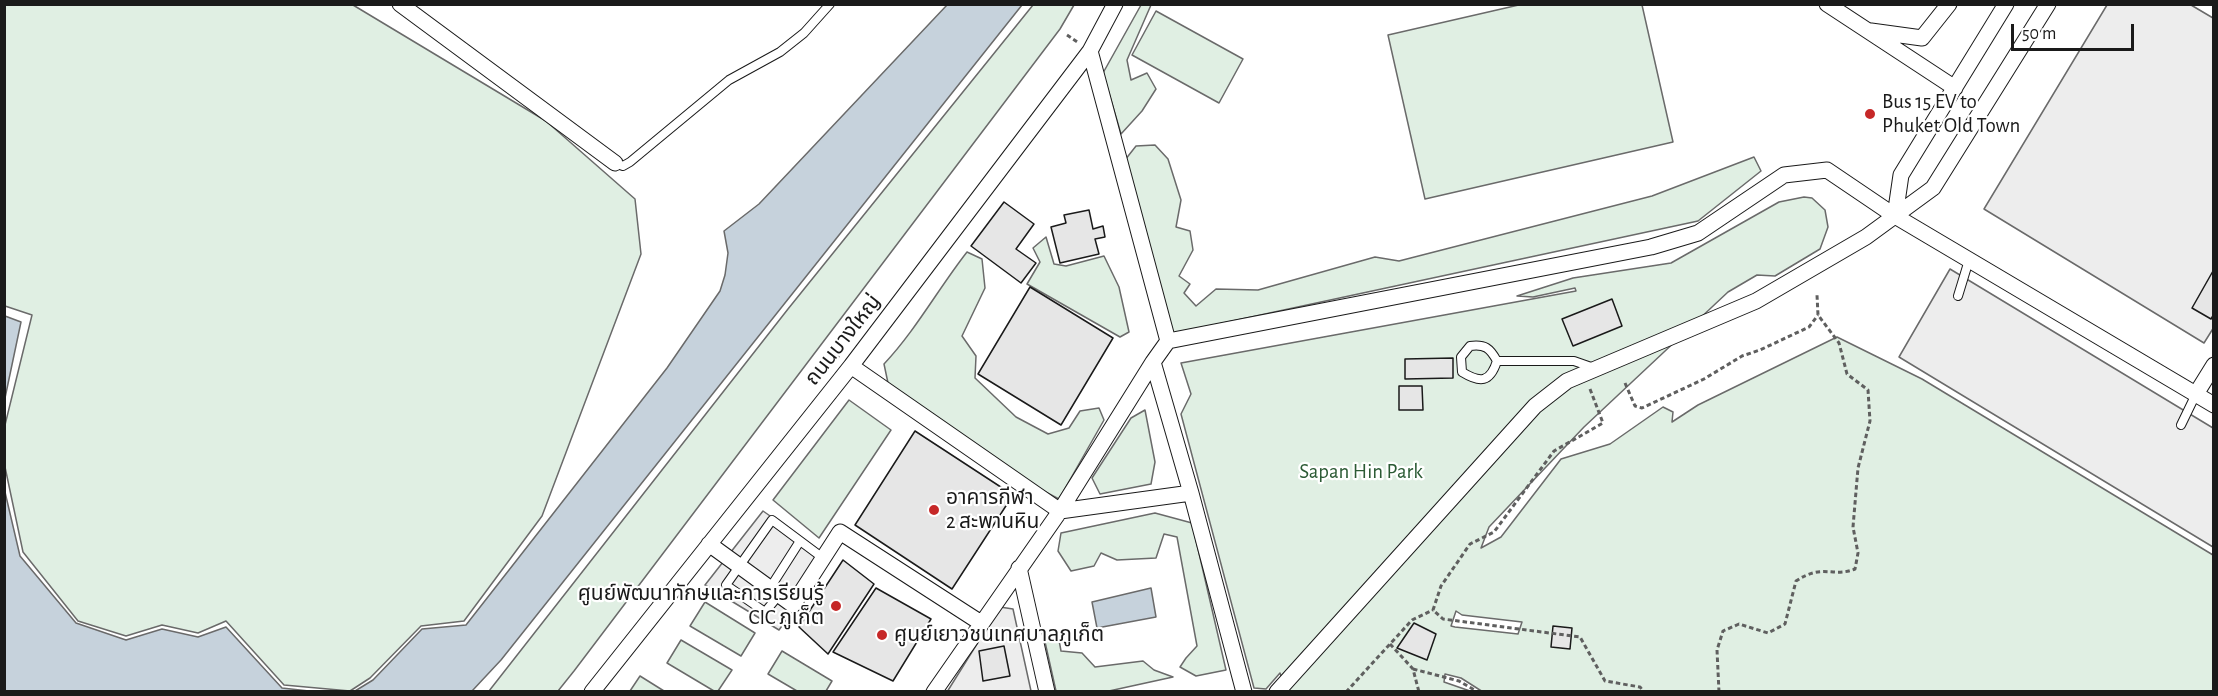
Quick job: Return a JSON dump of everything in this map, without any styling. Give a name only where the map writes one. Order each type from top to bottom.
[{"type":"street","points":[[400,4],[615,164]]},
{"type":"street","name":"ถนนบางใหญ่","points":[[592,692],[850,366],[1090,51],[1115,4]]},
{"type":"street","points":[[1827,4],[1955,88]]},
{"type":"street","points":[[1868,31],[1922,38],[1949,4]]},
{"type":"street","points":[[1895,216],[1901,175],[2006,4]]},
{"type":"street","points":[[1276,692],[1535,406],[1567,381],[1756,301],[1866,237],[1932,188],[2048,4]]},
{"type":"street","points":[[1090,51],[1168,341]]},
{"type":"street","points":[[934,692],[1060,511],[1168,341],[1651,246],[1698,233],[1784,174],[1827,170],[1895,216],[2214,405]]},
{"type":"street","points":[[1153,362],[1191,493],[1244,692]]},
{"type":"street","points":[[2196,394],[2214,365]]},
{"type":"street","points":[[850,366],[1060,511],[1191,493]]},
{"type":"street","points":[[709,544],[793,605],[840,532],[981,623]]},
{"type":"street","points":[[1019,568],[1047,692]]},
{"type":"lane","points":[[615,164],[623,166],[630,162],[729,80],[780,52],[804,33],[830,4]]},
{"type":"lane","points":[[1958,296],[1969,260]]},
{"type":"lane","points":[[1481,345],[1490,349],[1497,361],[1493,373],[1485,379],[1475,380],[1462,372],[1461,357],[1470,346],[1481,345]]},
{"type":"lane","points":[[1497,361],[1574,361],[1596,369]]},
{"type":"lane","points":[[2181,425],[2196,394]]},
{"type":"lane","points":[[800,542],[765,612],[726,585],[772,520],[823,558]]},
{"type":"path","points":[[1719,692],[1717,650],[1724,631],[1739,624],[1768,633],[1785,624],[1796,581],[1808,573],[1825,570],[1845,573],[1855,569],[1858,553],[1853,527],[1858,468],[1870,422],[1868,390],[1846,374],[1839,343],[1818,315],[1817,295]]},
{"type":"path","points":[[1625,384],[1635,406],[1642,408],[1704,379],[1742,356],[1809,327],[1818,315]]},
{"type":"path","points":[[1346,692],[1412,620],[1432,610],[1441,586],[1470,544],[1494,532],[1554,452],[1603,423],[1593,398]]},
{"type":"path","points":[[1432,610],[1443,619],[1580,637],[1605,681],[1640,687],[1644,692]]},
{"type":"path","points":[[1389,645],[1413,669],[1459,681],[1478,692]]},
{"type":"path","points":[[1413,669],[1419,692]]},
{"type":"green space","points":[[1523,4],[1642,5],[1673,142],[1425,199],[1388,35]]},
{"type":"green space","points":[[4,5],[353,5],[546,121],[635,199],[641,254],[542,516],[464,621],[421,626],[370,678],[350,691],[284,685],[226,621],[198,633],[162,625],[126,636],[78,621],[23,552],[5,467],[4,429],[32,315],[5,306]]},
{"type":"green space","points":[[1033,5],[1074,5],[1060,29],[574,671],[558,691],[489,691],[788,309]]},
{"type":"green space","points":[[1141,5],[1151,5],[1127,60],[1131,80],[1147,73],[1156,89],[1142,111],[1121,134],[1103,73]]},
{"type":"green space","points":[[1156,11],[1243,59],[1219,103],[1132,55]]},
{"type":"green space","points":[[1155,145],[1168,159],[1181,200],[1176,227],[1190,231],[1193,250],[1179,276],[1190,284],[1184,293],[1196,306],[1216,289],[1258,290],[1375,257],[1399,261],[1652,196],[1754,157],[1761,171],[1698,221],[1172,334],[1125,160],[1136,146]]},
{"type":"green space","name":"Sapan Hin Park","points":[[1804,197],[1812,198],[1825,210],[1828,227],[1820,249],[1775,276],[1757,275],[1728,292],[1584,427],[1489,527],[1481,548],[1501,537],[1561,459],[1610,444],[1663,407],[1673,412],[1672,422],[1698,405],[1837,337],[1922,379],[2213,555],[2213,691],[1483,692],[1461,678],[1445,674],[1444,682],[1470,691],[1286,691],[1280,673],[1266,689],[1254,688],[1181,414],[1191,394],[1181,363],[1576,291],[1575,288],[1533,297],[1517,296],[1573,278],[1671,263],[1779,202]],"holes":[[[1456,611],[1462,615],[1522,622],[1518,634],[1451,626]]]},
{"type":"green space","points":[[1046,237],[1054,264],[1066,266],[1104,256],[1119,287],[1129,332],[1120,337],[1027,284],[1040,262],[1033,248]]},
{"type":"green space","points":[[967,252],[982,259],[985,288],[962,336],[976,356],[975,378],[1016,417],[1048,434],[1069,428],[1080,411],[1099,408],[1104,420],[1059,499],[1030,484],[888,383],[884,364],[896,351]]},
{"type":"green space","points":[[849,400],[891,430],[819,538],[773,500]]},
{"type":"green space","points":[[1145,410],[1155,462],[1151,484],[1100,494],[1092,478],[1131,418]]},
{"type":"green space","points":[[1155,513],[1192,523],[1226,670],[1196,676],[1180,667],[1197,646],[1177,537],[1164,534],[1156,558],[1117,560],[1101,553],[1094,566],[1071,571],[1058,551],[1061,533]]},
{"type":"green space","points":[[705,602],[755,633],[741,656],[690,626]]},
{"type":"green space","points":[[1043,633],[1059,640],[1061,651],[1082,653],[1095,667],[1143,661],[1154,670],[1173,677],[1109,691],[1056,691]]},
{"type":"green space","points":[[681,640],[732,670],[718,691],[714,691],[667,663]]},
{"type":"green space","points":[[782,651],[832,681],[826,691],[797,691],[768,674]]},
{"type":"green space","points":[[640,676],[664,691],[630,691]]},
{"type":"shaded area","points":[[947,5],[1022,5],[501,660],[472,691],[355,691],[373,680],[422,629],[466,625],[667,368],[720,291],[728,253],[724,231],[759,204]]},
{"type":"shaded area","points":[[2107,5],[2191,5],[2213,18],[2214,327],[2204,343],[1984,209]]},
{"type":"shaded area","points":[[1950,269],[2213,428],[2213,547],[1899,357]]},
{"type":"shaded area","points":[[4,316],[21,322],[5,398]]},
{"type":"shaded area","points":[[5,492],[20,556],[76,623],[126,640],[162,629],[198,637],[226,627],[282,688],[309,691],[5,691]]},
{"type":"shaded area","points":[[763,511],[830,558],[779,630],[705,585]]},
{"type":"shaded area","points":[[1151,588],[1156,617],[1097,628],[1092,602]]},
{"type":"shaded area","points":[[1000,607],[1013,609],[1031,691],[947,692]]},
{"type":"building","points":[[1004,202],[1034,224],[1016,249],[1036,263],[1021,283],[971,246]]},
{"type":"building","points":[[1089,210],[1093,229],[1103,226],[1105,237],[1095,239],[1099,254],[1060,263],[1051,227],[1066,223],[1064,215]]},
{"type":"building","points":[[2213,271],[2214,314],[2211,319],[2192,308]]},
{"type":"building","points":[[1030,287],[1113,338],[1061,425],[978,374]]},
{"type":"building","points":[[1612,299],[1622,326],[1573,346],[1562,319]]},
{"type":"building","points":[[1453,358],[1453,378],[1405,379],[1405,359]]},
{"type":"building","points":[[1399,386],[1422,386],[1423,410],[1399,410]]},
{"type":"building","name":"อาคารกีฬา 2 สะพานหิน","points":[[915,431],[1013,495],[952,589],[855,525]]},
{"type":"building","name":"ศูนย์พัฒนาทักษและการเรียนรู้ CIC ภูเก็ต","points":[[843,560],[874,584],[828,654],[799,627]]},
{"type":"building","name":"ศูนย์เยาวชนเทศบาลภูเก็ต","points":[[876,588],[931,619],[893,681],[833,652]]},
{"type":"building","points":[[1414,623],[1436,634],[1427,660],[1397,648]]},
{"type":"building","points":[[1553,626],[1572,628],[1570,649],[1551,647]]},
{"type":"building","points":[[1004,646],[1010,676],[983,681],[979,651]]},
{"type":"place","name":"Bus 15 EV to Phuket Old Town","points":[[1870,114]]},
{"type":"place","name":"อาคารกีฬา 2 สะพานหิน","points":[[934,510]]},
{"type":"place","name":"ศูนย์พัฒนาทักษและการเรียนรู้ CIC ภูเก็ต","points":[[836,606]]},
{"type":"place","name":"ศูนย์เยาวชนเทศบาลภูเก็ต","points":[[882,635]]}]
